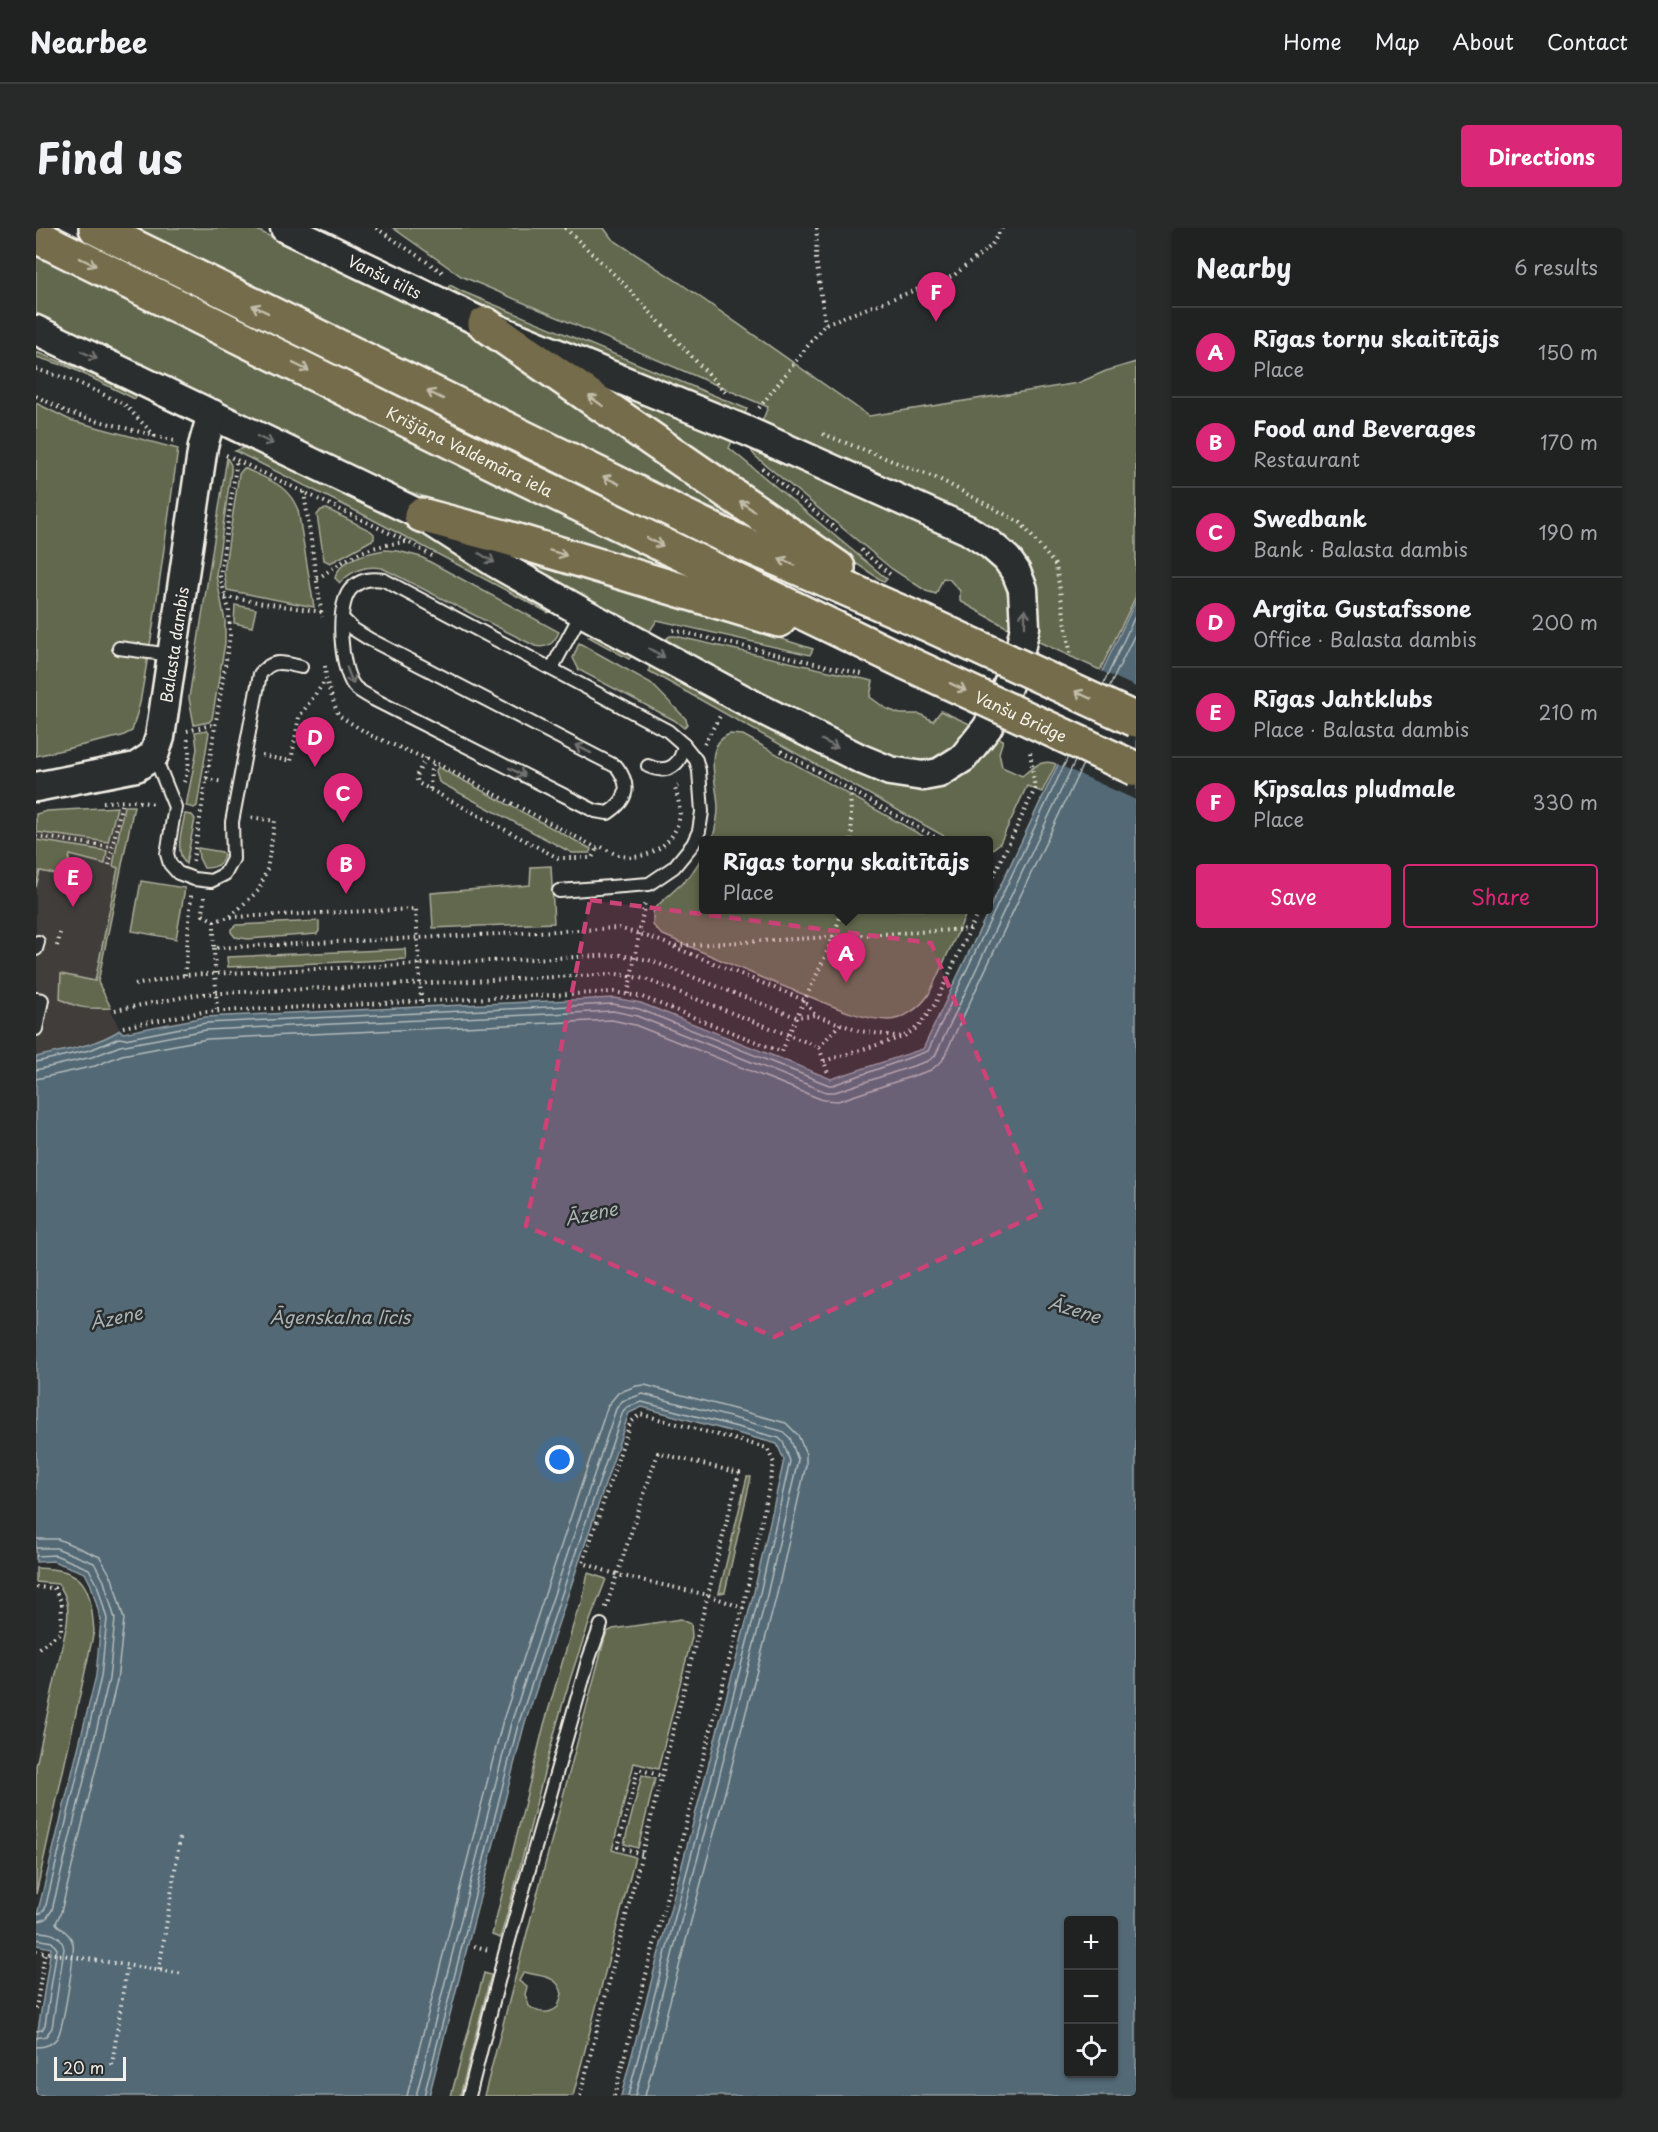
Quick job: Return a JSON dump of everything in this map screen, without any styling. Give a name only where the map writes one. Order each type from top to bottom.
[{"type":"main road","points":[[96,228],[723,535],[911,616],[1136,720]]},
{"type":"main road","name":"Krišjāņa Valdemāra iela","points":[[36,236],[508,471],[870,662],[905,662]]},
{"type":"main road","points":[[485,324],[911,616]]},
{"type":"main road","points":[[413,528],[504,537],[870,662]]},
{"type":"main road","name":"Vanšu Bridge","points":[[905,662],[1136,770]]},
{"type":"street","name":"Vanšu tilts","points":[[36,330],[212,414],[413,528],[494,562],[757,707],[861,759],[890,771],[923,776],[939,773],[952,767],[974,747],[1001,702],[1018,659],[1026,612],[1023,589],[1016,572],[991,545],[968,530],[767,440],[485,324],[285,228]]},
{"type":"street","name":"Balasta dambis","points":[[154,755],[160,737],[203,447],[212,414]]},
{"type":"street","points":[[36,787],[136,767],[154,755]]},
{"type":"lane","points":[[343,619],[353,629],[369,639],[616,767],[624,777],[626,791],[619,806],[608,813],[595,811],[373,699],[354,686],[345,662],[342,633],[344,602],[351,590],[362,581],[371,578],[384,580],[668,731],[696,760],[702,812],[699,831],[693,844],[674,867],[649,884],[559,891]]},
{"type":"lane","points":[[552,668],[582,612]]},
{"type":"lane","points":[[119,648],[171,655]]},
{"type":"lane","points":[[154,755],[175,807],[167,854],[170,864],[178,873],[194,879],[211,881],[225,874],[233,859],[232,822],[260,674],[267,665],[280,662],[301,667]]},
{"type":"lane","points":[[648,766],[657,770],[666,769],[682,756],[684,745]]},
{"type":"lane","points":[[36,999],[42,1000],[36,1029]]},
{"type":"lane","points":[[469,2096],[505,1954],[600,1625]]},
{"type":"path","points":[[376,228],[452,278]]},
{"type":"path","points":[[565,228],[621,281],[728,395]]},
{"type":"path","points":[[817,228],[816,258],[825,324]]},
{"type":"path","points":[[758,408],[825,324],[953,276],[991,246],[1002,228]]},
{"type":"path","points":[[36,369],[74,381],[124,404],[155,436]]},
{"type":"path","points":[[36,396],[69,413],[203,447],[237,459],[304,492],[413,528],[437,559]]},
{"type":"path","points":[[200,813],[230,636],[229,610],[220,576],[237,459]]},
{"type":"path","points":[[304,492],[324,627]]},
{"type":"path","points":[[317,579],[355,553],[413,528]]},
{"type":"path","points":[[225,597],[322,612]]},
{"type":"path","points":[[662,627],[870,662]]},
{"type":"path","points":[[325,659],[326,680],[338,715],[370,735],[426,758],[597,848],[600,846],[621,855],[633,856],[652,852],[668,841],[679,820],[680,807],[675,788],[684,782],[720,716],[730,722]]},
{"type":"path","points":[[269,757],[291,761],[299,717],[326,680]]},
{"type":"path","points":[[780,750],[933,836]]},
{"type":"path","points":[[994,874],[1035,789],[1030,750]]},
{"type":"path","points":[[426,758],[416,776],[418,783],[558,858],[592,858],[597,848]]},
{"type":"path","points":[[430,789],[431,768],[434,762]]},
{"type":"path","points":[[850,790],[852,836]]},
{"type":"path","points":[[109,865],[122,801]]},
{"type":"path","points":[[36,836],[112,847]]},
{"type":"path","points":[[628,994],[649,884]]},
{"type":"path","points":[[230,917],[416,909],[421,1001]]},
{"type":"path","points":[[123,1027],[202,1012],[614,992],[642,996],[782,1052],[796,1017],[818,975],[835,935],[841,914]]},
{"type":"path","points":[[824,1061],[903,1037],[918,1027],[934,1004],[977,914]]},
{"type":"path","points":[[213,921],[217,1011]]},
{"type":"path","points":[[214,948],[619,928],[673,946],[804,1000],[815,1015]]},
{"type":"path","points":[[673,946],[970,928]]},
{"type":"path","points":[[135,985],[185,975],[215,973],[620,955],[649,960],[796,1017],[815,1015],[859,1031],[903,1037]]},
{"type":"path","points":[[116,1010],[200,994],[617,974],[645,979],[819,1047],[828,1073]]},
{"type":"path","points":[[819,1047],[840,1024]]},
{"type":"path","points":[[614,2096],[743,1608],[774,1463],[767,1448],[640,1414],[630,1423],[583,1563],[618,1575],[708,1595],[743,1608]]},
{"type":"path","points":[[580,2096],[739,1473],[658,1453],[600,1625]]},
{"type":"path","points":[[36,1587],[54,1588],[62,1603],[61,1632],[36,1650]]},
{"type":"path","points":[[642,1854],[618,1847],[638,1769],[662,1776]]},
{"type":"path","points":[[159,1970],[180,1838]]},
{"type":"path","points":[[36,1951],[184,1974]]},
{"type":"path","points":[[36,2009],[45,1952]]},
{"type":"path","points":[[112,2065],[127,1965]]},
{"type":"highlighted area","points":[[590,900],[931,943],[1042,1212],[774,1337],[526,1226]]},
{"type":"shaded area","points":[[134,806],[98,982],[120,1030],[109,1037],[88,1044],[36,1057],[36,814],[47,811]]},
{"type":"green space","points":[[135,228],[253,228],[494,346],[733,512],[730,517],[518,419]]},
{"type":"green space","points":[[393,228],[604,228],[612,239],[680,283],[869,416],[1078,383],[1136,362],[1136,596],[1100,670],[1037,641],[1039,607],[1033,578],[1018,553],[993,530],[760,426],[768,407],[461,276]]},
{"type":"green space","points":[[36,253],[699,579],[494,519],[401,489],[36,313]]},
{"type":"green space","points":[[450,285],[747,409],[743,418],[468,301],[448,288]]},
{"type":"green space","points":[[36,352],[139,393],[135,399],[69,367],[36,357]]},
{"type":"green space","points":[[593,380],[734,437],[729,448],[887,579],[884,582],[807,531]]},
{"type":"green space","points":[[36,403],[70,420],[178,449],[153,627],[140,703],[132,731],[122,736],[36,756]]},
{"type":"green space","points":[[752,445],[936,529],[976,551],[996,568],[1004,582],[1009,605],[1010,629],[960,601],[960,591],[949,579],[943,578],[936,594],[926,591],[892,569],[755,456],[752,452]]},
{"type":"green space","points":[[243,448],[251,449],[372,506],[521,590],[549,613],[364,515],[235,451]]},
{"type":"green space","points":[[227,458],[231,471],[216,575],[225,621],[225,643],[212,719],[209,722],[194,725],[189,698]]},
{"type":"green space","points":[[244,468],[283,488],[294,501],[298,510],[314,607],[227,590],[224,572],[239,474]]},
{"type":"green space","points":[[327,509],[371,531],[374,539],[330,563],[324,560],[317,515],[321,510]]},
{"type":"green space","points":[[500,549],[813,649],[810,655],[657,620],[648,634]]},
{"type":"green space","points":[[385,550],[421,557],[559,632],[550,644],[544,647],[535,646],[382,568],[370,567],[359,570],[340,583],[335,578],[338,571],[349,561]]},
{"type":"green space","points":[[235,605],[256,609],[252,627],[234,623]]},
{"type":"green space","points":[[600,636],[635,653],[629,659],[589,637]]},
{"type":"green space","points":[[670,636],[873,681],[870,697],[885,708],[900,714],[920,714],[933,721],[941,711],[972,725],[952,747],[939,756],[925,760],[909,760],[890,755],[847,739],[662,642]]},
{"type":"green space","points":[[579,643],[651,683],[686,719],[687,724],[684,728],[674,720],[579,670],[573,658]]},
{"type":"green space","points":[[650,662],[881,783],[902,788],[920,790],[949,785],[973,767],[996,737],[1003,740],[999,753],[1002,767],[1022,776],[1042,763],[1056,764],[1042,792],[1027,786],[1000,843],[993,849],[993,836],[944,836],[649,671]]},
{"type":"green space","points":[[207,730],[209,732],[197,806],[194,808],[186,806],[197,749],[195,732]]},
{"type":"green space","points":[[730,734],[743,735],[923,836],[713,836],[718,808],[713,756],[721,739]]},
{"type":"green space","points":[[438,767],[591,849],[590,853],[572,853],[439,782],[436,771]]},
{"type":"green space","points":[[124,806],[134,806],[98,982],[111,1008],[79,1007],[60,999],[61,974],[95,981],[118,868],[113,866]]},
{"type":"green space","points":[[117,807],[108,842],[36,832],[36,814],[47,811]]},
{"type":"green space","points":[[185,814],[192,815],[195,819],[186,864],[180,853]]},
{"type":"green space","points":[[36,840],[107,851],[105,864],[70,855],[65,876],[40,871],[36,887]]},
{"type":"green space","points":[[198,848],[222,852],[223,859],[217,866],[204,868],[199,858]]},
{"type":"green space","points":[[699,862],[699,914],[966,914],[929,994],[921,1004],[911,1012],[894,1019],[868,1018],[775,983],[661,934],[653,925],[653,913],[656,907],[690,876]]},
{"type":"green space","points":[[551,866],[554,923],[433,928],[431,893],[530,885],[531,867]]},
{"type":"green space","points":[[141,881],[185,888],[176,939],[132,931]]},
{"type":"green space","points":[[319,921],[317,934],[248,939],[235,937],[231,932],[236,925]]},
{"type":"green space","points":[[405,949],[406,959],[228,967],[227,957]]},
{"type":"green space","points":[[747,1477],[751,1477],[725,1592],[719,1593]]},
{"type":"green space","points":[[36,1568],[66,1572],[75,1576],[82,1583],[90,1602],[94,1631],[36,1894],[36,1766],[68,1613],[66,1598],[58,1584],[36,1582]]},
{"type":"green space","points":[[588,1573],[606,1579],[572,1672],[500,1938],[492,1935],[544,1725],[577,1612],[582,1603]]},
{"type":"green space","points":[[681,1619],[691,1624],[692,1637],[658,1769],[634,1763],[612,1850],[635,1857],[573,2096],[484,2096],[605,1637],[607,1632],[613,1629]],"holes":[[[524,1972],[547,1977],[557,1983],[562,1994],[558,2007],[544,2012],[536,2011],[529,2006],[525,1994],[527,1987],[519,1981]]]},
{"type":"green space","points":[[642,1775],[655,1779],[638,1848],[624,1844]]},
{"type":"green space","points":[[484,1973],[491,1975],[460,2096],[451,2096]]},
{"type":"water","points":[[1136,600],[1136,2096],[621,2096],[754,1592],[784,1460],[777,1444],[642,1407],[629,1413],[524,1726],[429,2096],[36,2096],[36,2043],[51,1948],[36,1945],[36,1919],[96,1676],[101,1620],[91,1585],[85,1573],[53,1561],[36,1562],[36,1057],[90,1044],[120,1030],[123,1033],[205,1017],[614,998],[641,1003],[831,1079],[923,1049],[987,914],[993,914],[993,901]]},
{"type":"pier","points":[[1099,670],[1136,687],[1136,800],[1055,763]]},
{"type":"place","name":"Ķīpsalas pludmale","points":[[936,322]]},
{"type":"place","name":"Argita Gustafssone","points":[[315,767]]},
{"type":"place","name":"Swedbank","points":[[343,823]]},
{"type":"place","name":"Food and Beverages","points":[[346,894]]},
{"type":"place","name":"Rīgas Jahtklubs","points":[[73,907]]},
{"type":"place","name":"Rīgas torņu skaitītājs","points":[[846,983]]},
{"type":"water label","name":"Āzene","points":[[591,1213]]},
{"type":"water label","name":"Āzene","points":[[1075,1309]]},
{"type":"water label","name":"Āgenskalna līcis","points":[[340,1316]]},
{"type":"water label","name":"Āzene","points":[[116,1317]]}]
